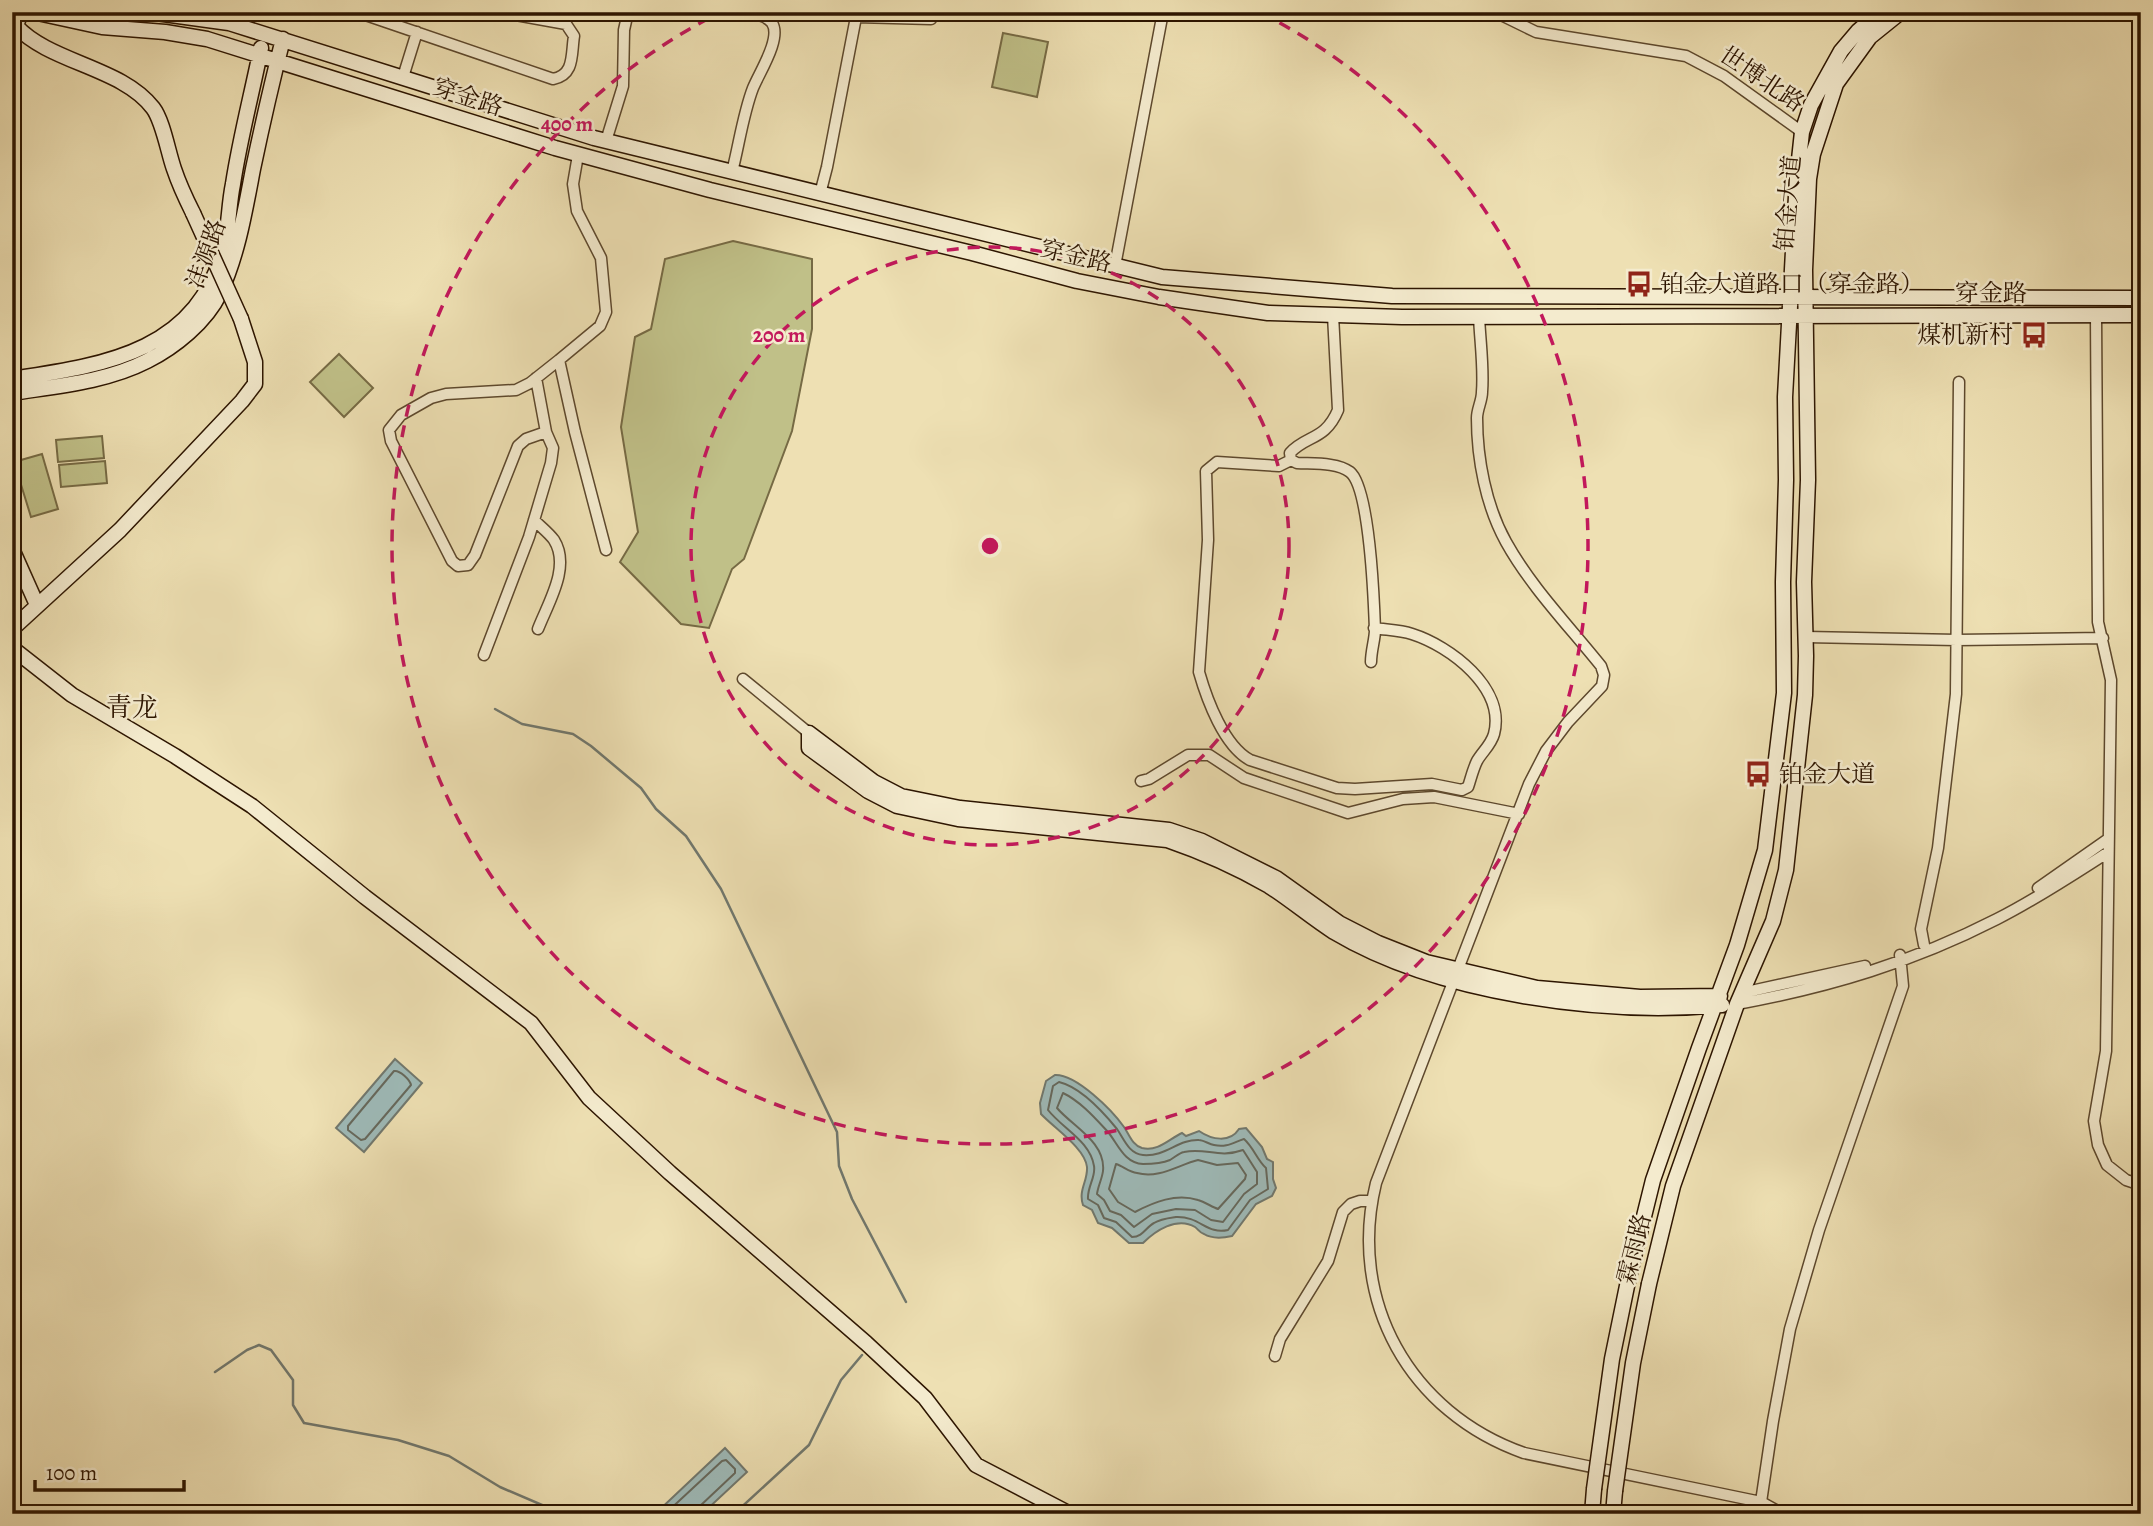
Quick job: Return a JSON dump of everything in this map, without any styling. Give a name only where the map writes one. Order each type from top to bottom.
[{"type":"main road","name":"穿金路","points":[[33,12],[102,27],[165,32],[207,39],[578,155],[710,190],[1077,281],[1159,297],[1268,313],[1479,317],[2141,315]]},
{"type":"main road","name":"穿金路","points":[[149,12],[216,17],[606,141],[1162,277],[1392,296],[2141,298]]},
{"type":"main road","name":"铂金大道","points":[[1716,1001],[1741,935],[1765,850],[1778,747],[1785,656],[1785,397],[1802,132],[1811,105],[1841,51],[1858,31],[1880,12]]},
{"type":"main road","name":"铂金大道","points":[[1740,999],[1773,921],[1786,870],[1805,695],[1806,298],[1809,179],[1813,154],[1836,84],[1870,37],[1901,12]]},
{"type":"main road","points":[[12,629],[120,530],[210,437],[255,384],[255,362],[241,318],[192,213],[155,109],[142,96],[116,80],[27,38],[16,22]]},
{"type":"main road","name":"沣源路","points":[[12,379],[73,370],[116,360],[141,350],[181,321],[208,288],[224,244],[232,186],[264,34]]},
{"type":"main road","name":"沣源路","points":[[12,393],[120,372],[170,348],[190,331],[207,311],[219,295],[237,248],[283,39]]},
{"type":"main road","points":[[12,549],[37,605]]},
{"type":"main road","points":[[12,648],[72,695],[175,756],[251,806],[531,1023],[589,1098],[670,1173],[870,1346],[925,1398],[976,1465],[1070,1514]]},
{"type":"main road","points":[[809,733],[874,782],[901,796],[960,808],[1169,830],[1202,841],[1276,878],[1339,923],[1378,943],[1456,975],[1592,994],[1716,1001],[1740,999]]},
{"type":"main road","name":"霖雨路","points":[[1613,1514],[1633,1363],[1673,1186],[1740,999]]},
{"type":"main road","name":"霖雨路","points":[[1592,1514],[1612,1359],[1628,1281],[1653,1180],[1716,1001]]},
{"type":"street","points":[[357,12],[553,79],[563,77],[568,71],[574,36],[566,24],[516,15]]},
{"type":"street","points":[[606,141],[624,86],[624,30],[628,12]]},
{"type":"street","points":[[733,172],[752,90],[770,53],[774,28],[771,20],[763,16],[737,12]]},
{"type":"street","points":[[1115,266],[1163,12]]},
{"type":"street","name":"世博北路","points":[[1495,12],[1536,32],[1686,56],[1724,76],[1802,132]]},
{"type":"street","points":[[820,194],[856,17],[931,19]]},
{"type":"street","points":[[403,77],[416,32]]},
{"type":"street","points":[[546,432],[526,439],[518,446],[475,555],[468,565],[458,566],[452,561],[391,441],[389,430],[401,415],[431,398],[446,394],[516,390],[536,378],[600,326],[606,312],[601,258],[577,211],[573,184],[578,155]]},
{"type":"street","points":[[1291,460],[1290,453],[1294,448],[1325,430],[1338,410],[1333,315]]},
{"type":"street","points":[[2096,315],[2098,622],[2112,680],[2107,853],[2106,1051],[2094,1121],[2098,1145],[2107,1165],[2126,1180],[2141,1185]]},
{"type":"street","points":[[1479,317],[1482,392],[1477,415],[1485,485],[1493,513],[1506,542],[1525,572],[1601,666],[1604,675],[1602,686],[1596,694],[1568,722],[1546,751],[1529,784],[1371,1201],[1367,1230],[1371,1270],[1387,1328],[1400,1353],[1432,1396],[1454,1416],[1490,1439],[1524,1453],[1761,1502],[1783,1514]]},
{"type":"street","points":[[559,360],[606,550]]},
{"type":"street","points":[[484,655],[534,520],[551,463],[553,448],[546,432],[536,378]]},
{"type":"street","points":[[1924,945],[1921,929],[1938,849],[1956,694],[1959,382]]},
{"type":"street","points":[[1291,460],[1279,466],[1217,463],[1206,471],[1208,540],[1199,672],[1204,690],[1231,745],[1239,754],[1250,760],[1337,788],[1432,784],[1462,790],[1468,787],[1475,763],[1490,744],[1497,715],[1483,685],[1472,671],[1430,641],[1410,633],[1374,628]]},
{"type":"street","points":[[1291,460],[1349,471],[1361,489],[1367,518],[1374,628],[1371,662]]},
{"type":"street","points":[[534,520],[553,539],[560,553],[561,568],[538,629]]},
{"type":"street","points":[[1806,637],[1957,640],[2103,638]]},
{"type":"street","points":[[743,679],[809,733]]},
{"type":"street","points":[[1141,781],[1149,779],[1188,755],[1209,755],[1244,778],[1348,813],[1403,799],[1434,797],[1519,814]]},
{"type":"street","points":[[1900,959],[2029,893],[2108,839]]},
{"type":"street","points":[[1740,999],[1900,959],[1998,919],[2107,853]]},
{"type":"street","points":[[1761,1502],[1790,1329],[1819,1230],[1903,986],[1900,959]]},
{"type":"street","points":[[1275,1356],[1280,1339],[1328,1261],[1343,1212],[1351,1204],[1371,1201]]},
{"type":"green space","points":[[1003,33],[1048,42],[1037,97],[992,87]]},
{"type":"green space","points":[[733,241],[812,259],[812,329],[792,431],[744,559],[732,569],[709,628],[681,624],[620,562],[638,532],[621,427],[635,337],[651,329],[665,259]]},
{"type":"green space","points":[[339,354],[373,388],[344,417],[310,382]]},
{"type":"green space","points":[[102,436],[104,458],[58,462],[56,440]]},
{"type":"green space","points":[[42,454],[58,509],[31,517],[14,462]]},
{"type":"green space","points":[[105,461],[107,483],[61,487],[59,465]]},
{"type":"water","points":[[395,1059],[422,1083],[364,1152],[336,1128]]},
{"type":"water","points":[[1055,1075],[1073,1080],[1093,1094],[1124,1127],[1133,1142],[1142,1148],[1158,1147],[1182,1133],[1186,1136],[1199,1131],[1220,1139],[1246,1128],[1262,1147],[1267,1159],[1273,1162],[1276,1188],[1272,1196],[1256,1204],[1232,1236],[1210,1237],[1195,1227],[1181,1223],[1167,1226],[1143,1243],[1129,1243],[1112,1228],[1098,1223],[1092,1210],[1083,1205],[1082,1195],[1087,1172],[1085,1160],[1075,1146],[1041,1114],[1040,1103],[1046,1081]]},
{"type":"water","points":[[725,1448],[747,1472],[702,1514],[655,1514]]},
{"type":"waterway","points":[[495,709],[522,724],[573,734],[641,788],[656,809],[686,836],[721,889],[837,1132],[839,1166],[852,1199],[906,1302]]},
{"type":"waterway","points":[[215,1372],[259,1345],[271,1350],[293,1380],[293,1405],[304,1423],[398,1440],[449,1456],[500,1487],[563,1514]]},
{"type":"waterway","points":[[734,1514],[809,1445],[841,1380],[862,1355]]},
{"type":"place","name":"铂金大道路口（穿金路）","points":[[1639,284]]},
{"type":"place","name":"煤机新村","points":[[2034,335]]},
{"type":"place","name":"铂金大道","points":[[1758,774]]},
{"type":"district","name":"青龙","points":[[132,707]]}]
